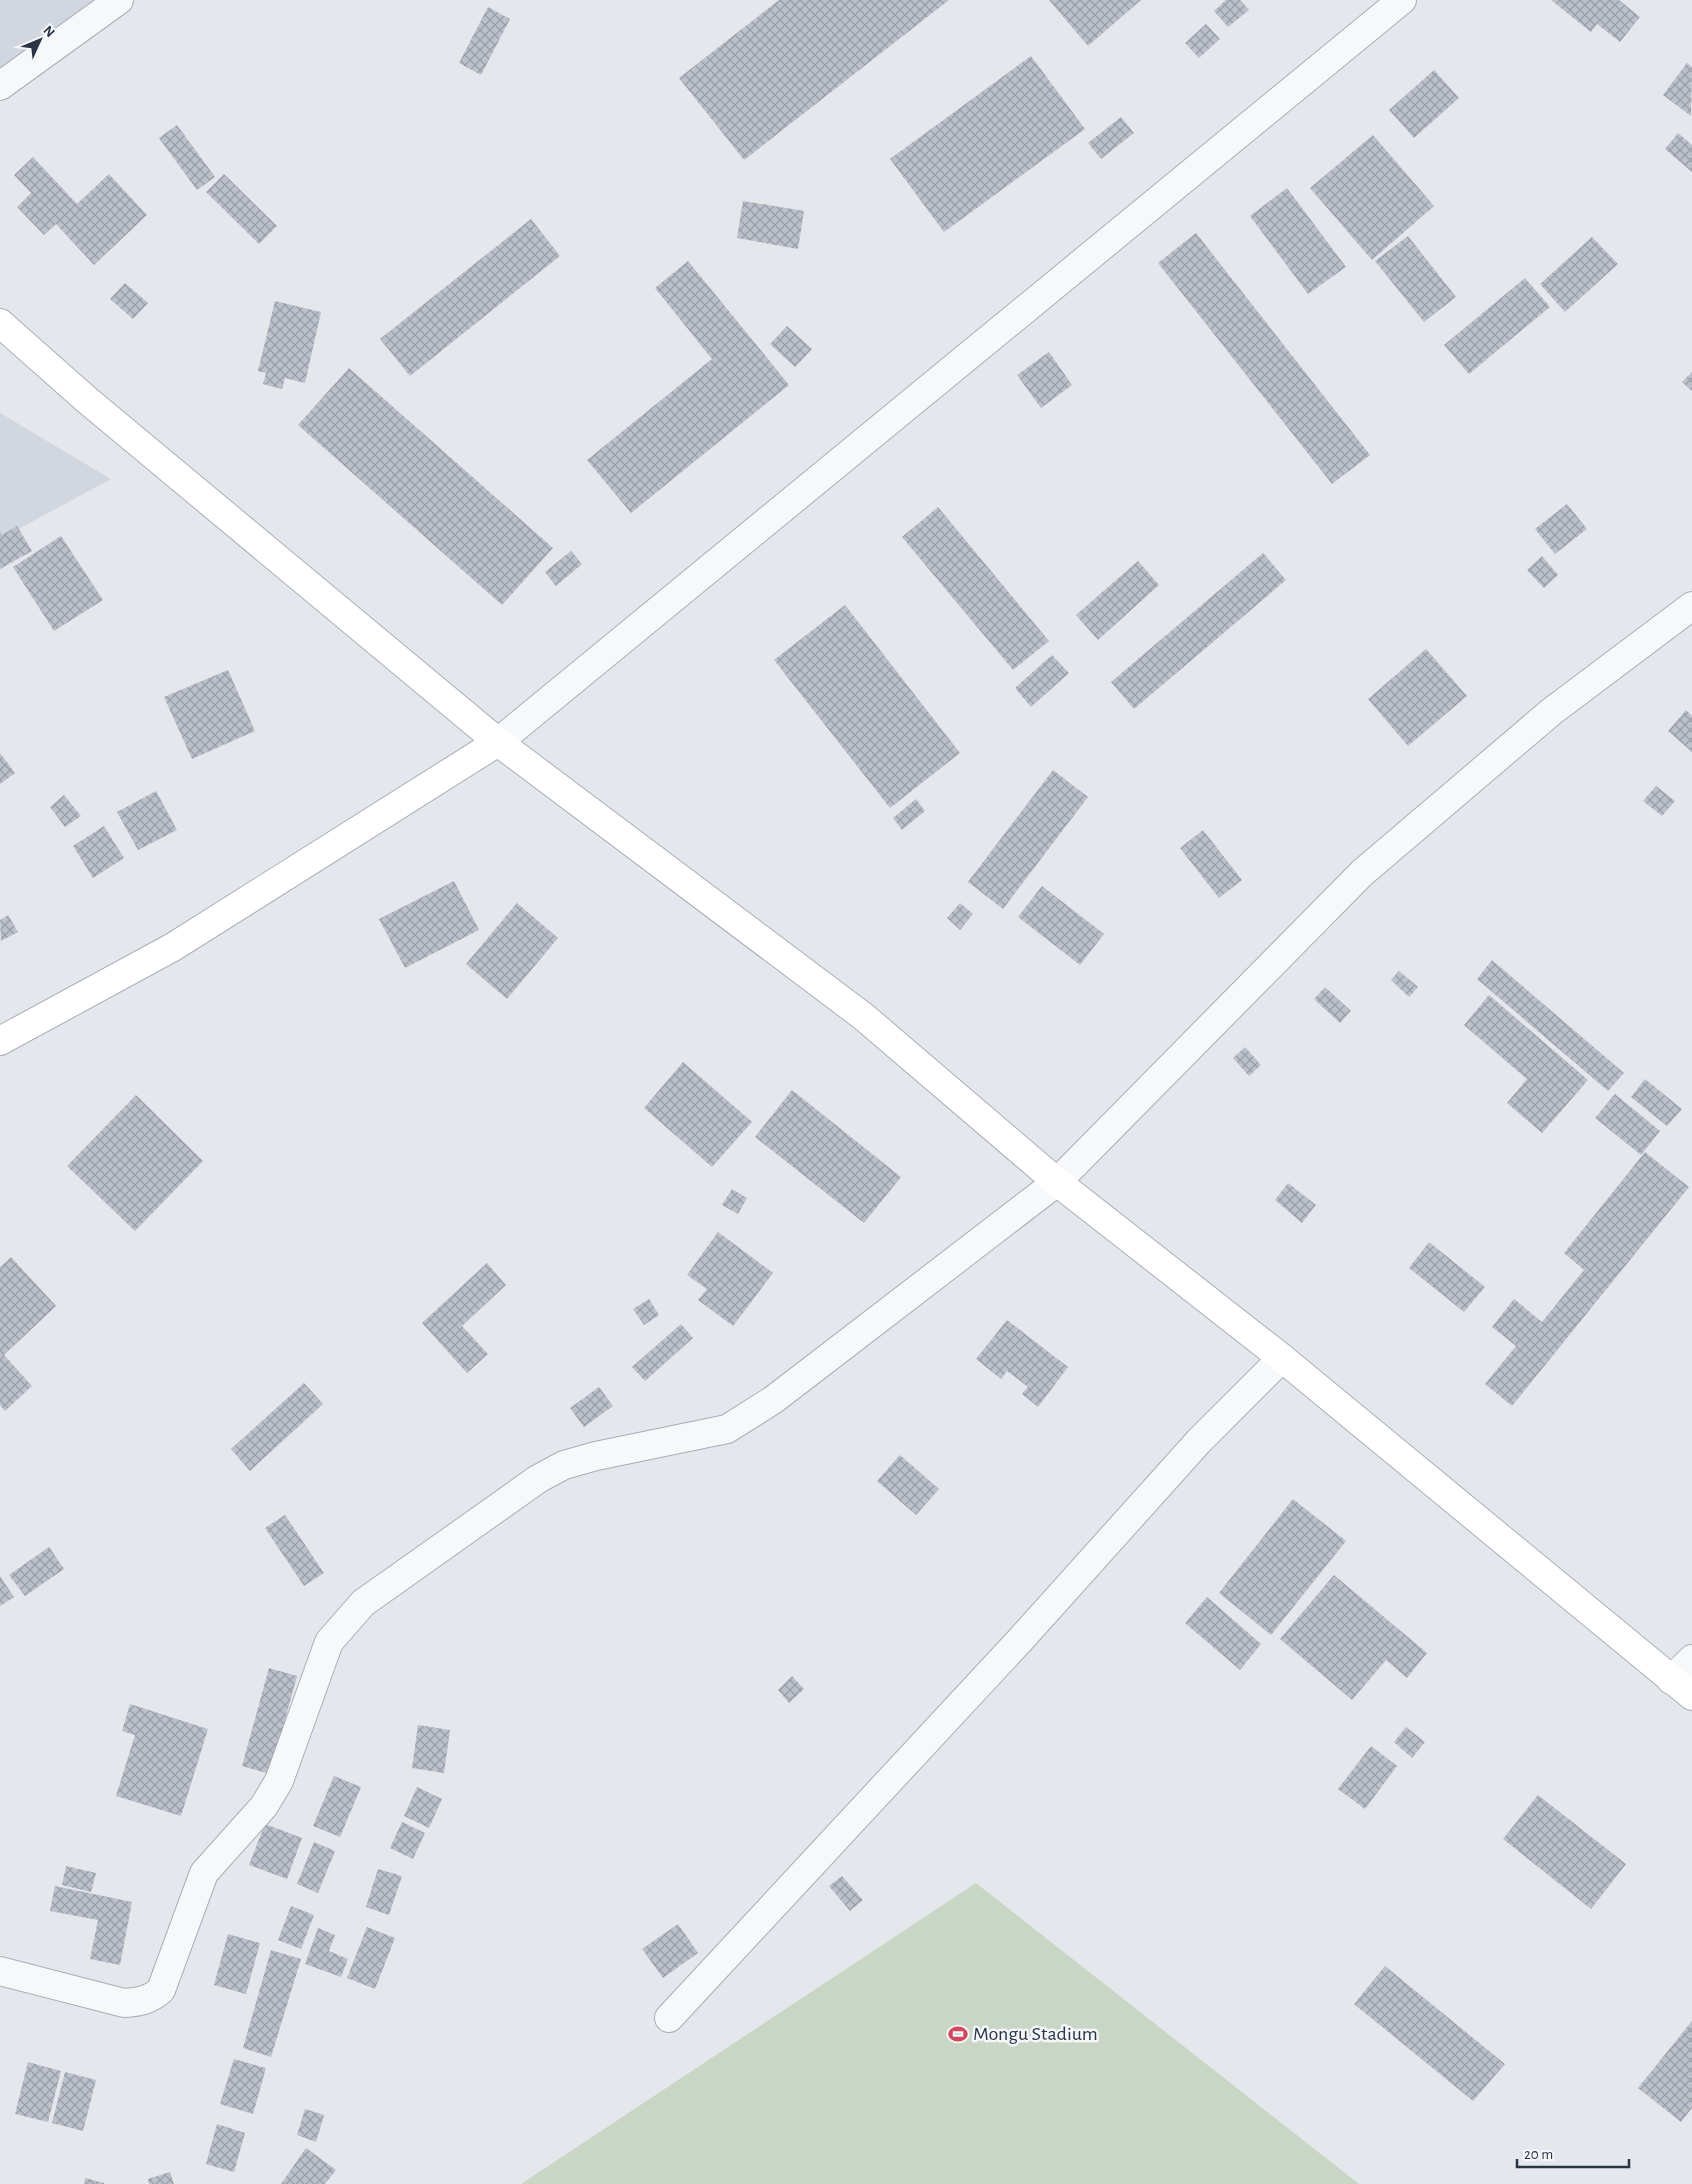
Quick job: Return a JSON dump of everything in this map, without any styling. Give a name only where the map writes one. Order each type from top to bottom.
[{"type":"main road","points":[[0,323],[87,400],[498,742],[864,1017],[1058,1182],[1282,1358],[1682,1688]]},
{"type":"main road","points":[[0,1041],[173,947],[498,742]]},
{"type":"street","points":[[0,86],[118,0]]},
{"type":"street","points":[[498,742],[1402,0]]},
{"type":"street","points":[[0,1971],[124,2003],[139,2002],[152,1998],[161,1990],[204,1873],[264,1806],[279,1781],[329,1642],[363,1603],[538,1479],[564,1465],[727,1429],[773,1400],[1058,1182],[1362,874],[1551,712],[1692,606]]},
{"type":"street","points":[[669,2018],[1022,1638],[1199,1441],[1282,1358]]},
{"type":"street","points":[[1682,1688],[1692,1659]]},
{"type":"shaded area","points":[[0,0],[117,0],[0,87]]},
{"type":"shaded area","points":[[0,413],[111,479],[0,539]]},
{"type":"green space","name":"Mongu Stadium","points":[[976,1883],[1359,2184],[521,2184]]},
{"type":"building","points":[[779,0],[949,0],[744,160],[679,78]]},
{"type":"building","points":[[1049,0],[1141,0],[1088,46]]},
{"type":"building","points":[[1226,0],[1240,0],[1249,10],[1228,27],[1214,11]]},
{"type":"building","points":[[1551,0],[1619,0],[1640,17],[1620,42],[1597,24],[1591,32]]},
{"type":"building","points":[[488,7],[510,19],[481,75],[459,63]]},
{"type":"building","points":[[1206,24],[1220,39],[1199,58],[1185,43]]},
{"type":"building","points":[[1031,56],[1085,129],[944,232],[890,159]]},
{"type":"building","points":[[1687,63],[1692,67],[1691,116],[1663,95]]},
{"type":"building","points":[[1434,70],[1459,98],[1414,138],[1389,110]]},
{"type":"building","points":[[1121,117],[1134,133],[1101,159],[1088,143]]},
{"type":"building","points":[[177,125],[215,177],[197,190],[159,138]]},
{"type":"building","points":[[1678,133],[1692,145],[1692,172],[1665,149]]},
{"type":"building","points":[[1373,135],[1434,206],[1372,260],[1310,188]]},
{"type":"building","points":[[33,157],[77,204],[109,174],[147,215],[94,265],[56,224],[44,235],[17,207],[31,193],[14,175]]},
{"type":"building","points":[[224,174],[277,226],[259,244],[206,192]]},
{"type":"building","points":[[1287,188],[1346,267],[1308,294],[1250,216]]},
{"type":"building","points":[[743,201],[804,211],[798,249],[737,238]]},
{"type":"building","points":[[531,219],[560,256],[410,376],[380,339]]},
{"type":"building","points":[[1196,233],[1370,455],[1332,484],[1158,263]]},
{"type":"building","points":[[1408,236],[1456,297],[1424,322],[1375,261]]},
{"type":"building","points":[[1592,237],[1618,264],[1565,312],[1540,284]]},
{"type":"building","points":[[688,261],[789,385],[631,513],[587,460],[712,359],[655,288]]},
{"type":"building","points":[[1525,278],[1550,307],[1469,374],[1444,345]]},
{"type":"building","points":[[125,283],[148,303],[133,319],[110,299]]},
{"type":"building","points":[[275,301],[321,312],[305,383],[285,378],[282,389],[263,384],[266,373],[258,371]]},
{"type":"building","points":[[787,326],[812,349],[795,367],[770,344]]},
{"type":"building","points":[[1049,352],[1072,385],[1041,408],[1017,375]]},
{"type":"building","points":[[349,368],[553,548],[502,605],[298,425]]},
{"type":"building","points":[[1692,372],[1692,391],[1682,382]]},
{"type":"building","points":[[1567,504],[1587,529],[1555,554],[1535,529]]},
{"type":"building","points":[[938,507],[1049,641],[1013,670],[902,537]]},
{"type":"building","points":[[17,526],[32,551],[0,569],[0,531],[2,535]]},
{"type":"building","points":[[61,536],[103,600],[54,631],[13,567]]},
{"type":"building","points":[[571,551],[582,564],[556,586],[545,572]]},
{"type":"building","points":[[1263,553],[1286,580],[1134,709],[1111,682]]},
{"type":"building","points":[[1542,556],[1558,575],[1544,588],[1527,570]]},
{"type":"building","points":[[1138,561],[1159,585],[1098,640],[1076,615]]},
{"type":"building","points":[[845,605],[960,753],[890,808],[774,660]]},
{"type":"building","points":[[1426,649],[1467,696],[1408,746],[1368,699]]},
{"type":"building","points":[[1052,655],[1069,673],[1031,707],[1015,688]]},
{"type":"building","points":[[228,670],[255,731],[192,759],[164,697]]},
{"type":"building","points":[[1686,710],[1692,716],[1692,752],[1668,731]]},
{"type":"building","points":[[0,753],[15,773],[0,784]]},
{"type":"building","points":[[1053,770],[1088,797],[1003,909],[968,882]]},
{"type":"building","points":[[1656,786],[1675,801],[1662,816],[1643,801]]},
{"type":"building","points":[[156,791],[177,830],[138,850],[117,812]]},
{"type":"building","points":[[64,795],[81,816],[65,827],[50,807]]},
{"type":"building","points":[[916,799],[925,811],[902,830],[893,818]]},
{"type":"building","points":[[104,826],[124,858],[93,878],[73,846]]},
{"type":"building","points":[[1203,830],[1242,880],[1219,898],[1180,848]]},
{"type":"building","points":[[454,881],[479,930],[405,968],[379,919]]},
{"type":"building","points":[[1042,886],[1104,934],[1080,965],[1018,917]]},
{"type":"building","points":[[517,903],[558,938],[507,999],[466,964]]},
{"type":"building","points":[[960,903],[973,914],[960,930],[947,918]]},
{"type":"building","points":[[8,915],[18,932],[1,941],[0,920]]},
{"type":"building","points":[[1492,960],[1624,1073],[1608,1091],[1477,979]]},
{"type":"building","points":[[1399,971],[1418,987],[1409,997],[1391,980]]},
{"type":"building","points":[[1325,987],[1351,1011],[1340,1023],[1314,999]]},
{"type":"building","points":[[1489,995],[1588,1080],[1542,1133],[1507,1103],[1527,1079],[1464,1025]]},
{"type":"building","points":[[1245,1047],[1261,1065],[1249,1076],[1233,1058]]},
{"type":"building","points":[[683,1062],[752,1122],[712,1167],[644,1108]]},
{"type":"building","points":[[1645,1079],[1682,1109],[1667,1126],[1631,1097]]},
{"type":"building","points":[[792,1090],[901,1177],[864,1223],[755,1137]]},
{"type":"building","points":[[1615,1094],[1660,1131],[1641,1155],[1595,1118]]},
{"type":"building","points":[[136,1095],[203,1161],[135,1231],[67,1166]]},
{"type":"building","points":[[1645,1152],[1689,1187],[1512,1406],[1485,1384],[1516,1346],[1492,1327],[1514,1299],[1542,1322],[1584,1270],[1564,1253]]},
{"type":"building","points":[[1288,1183],[1316,1205],[1302,1223],[1275,1200]]},
{"type":"building","points":[[732,1189],[747,1198],[738,1214],[722,1205]]},
{"type":"building","points":[[718,1232],[773,1273],[733,1326],[698,1300],[707,1289],[687,1275]]},
{"type":"building","points":[[1429,1242],[1485,1287],[1464,1312],[1409,1268]]},
{"type":"building","points":[[11,1257],[56,1306],[4,1355],[32,1386],[5,1411],[0,1405],[0,1267]]},
{"type":"building","points":[[487,1263],[506,1285],[462,1326],[488,1354],[467,1373],[422,1323]]},
{"type":"building","points":[[649,1299],[659,1315],[644,1325],[633,1309]]},
{"type":"building","points":[[1007,1320],[1068,1367],[1038,1407],[1022,1394],[1028,1387],[1007,1371],[1001,1379],[976,1359]]},
{"type":"building","points":[[681,1324],[693,1338],[645,1381],[632,1367]]},
{"type":"building","points":[[304,1383],[323,1404],[250,1471],[231,1449]]},
{"type":"building","points":[[599,1387],[613,1406],[584,1427],[570,1408]]},
{"type":"building","points":[[900,1455],[939,1489],[916,1515],[877,1481]]},
{"type":"building","points":[[1293,1499],[1346,1541],[1271,1635],[1219,1593]]},
{"type":"building","points":[[285,1515],[324,1573],[304,1586],[265,1528]]},
{"type":"building","points":[[49,1547],[64,1569],[25,1596],[9,1575]]},
{"type":"building","points":[[1334,1575],[1427,1653],[1407,1678],[1386,1660],[1352,1700],[1280,1639]]},
{"type":"building","points":[[0,1576],[14,1597],[0,1606]]},
{"type":"building","points":[[1207,1597],[1261,1644],[1240,1670],[1185,1623]]},
{"type":"building","points":[[269,1668],[297,1676],[270,1774],[242,1766]]},
{"type":"building","points":[[792,1676],[804,1689],[789,1703],[778,1690]]},
{"type":"building","points":[[130,1704],[208,1729],[181,1816],[116,1796],[135,1735],[122,1731]]},
{"type":"building","points":[[418,1725],[450,1730],[444,1773],[412,1768]]},
{"type":"building","points":[[1406,1727],[1425,1742],[1412,1758],[1394,1742]]},
{"type":"building","points":[[1371,1746],[1397,1766],[1365,1809],[1338,1789]]},
{"type":"building","points":[[334,1776],[361,1787],[340,1837],[313,1826]]},
{"type":"building","points":[[417,1787],[442,1799],[429,1828],[404,1816]]},
{"type":"building","points":[[1538,1795],[1626,1864],[1591,1909],[1503,1839]]},
{"type":"building","points":[[402,1822],[425,1833],[413,1859],[390,1848]]},
{"type":"building","points":[[265,1824],[302,1838],[287,1879],[249,1865]]},
{"type":"building","points":[[314,1842],[335,1851],[318,1893],[297,1884]]},
{"type":"building","points":[[66,1866],[96,1873],[91,1892],[62,1885]]},
{"type":"building","points":[[378,1869],[402,1876],[389,1915],[366,1907]]},
{"type":"building","points":[[842,1876],[863,1900],[850,1911],[829,1886]]},
{"type":"building","points":[[55,1886],[132,1902],[120,1965],[90,1959],[98,1920],[50,1911]]},
{"type":"building","points":[[291,1906],[314,1915],[301,1949],[278,1940]]},
{"type":"building","points":[[678,1924],[698,1953],[663,1978],[642,1949]]},
{"type":"building","points":[[367,1927],[395,1938],[375,1989],[347,1978]]},
{"type":"building","points":[[318,1928],[335,1935],[329,1951],[348,1959],[341,1977],[305,1964]]},
{"type":"building","points":[[228,1934],[260,1943],[246,1994],[214,1985]]},
{"type":"building","points":[[271,1950],[301,1959],[271,2057],[243,2048]]},
{"type":"building","points":[[1385,1966],[1505,2064],[1473,2101],[1354,2004]]},
{"type":"building","points":[[1692,2021],[1692,2108],[1681,2122],[1638,2088]]},
{"type":"building","points":[[234,2059],[266,2068],[253,2114],[220,2104]]},
{"type":"building","points":[[28,2062],[61,2071],[48,2122],[15,2114]]},
{"type":"building","points":[[65,2072],[96,2080],[83,2131],[52,2123]]},
{"type":"building","points":[[305,2109],[324,2115],[316,2142],[297,2135]]},
{"type":"building","points":[[217,2124],[245,2133],[234,2172],[206,2164]]},
{"type":"building","points":[[306,2148],[336,2170],[325,2184],[281,2184]]},
{"type":"building","points":[[170,2172],[174,2184],[149,2184],[148,2179]]},
{"type":"building","points":[[85,2178],[104,2183],[104,2184],[84,2184]]},
{"type":"place","name":"Mongu Stadium","points":[[958,2034]]}]
